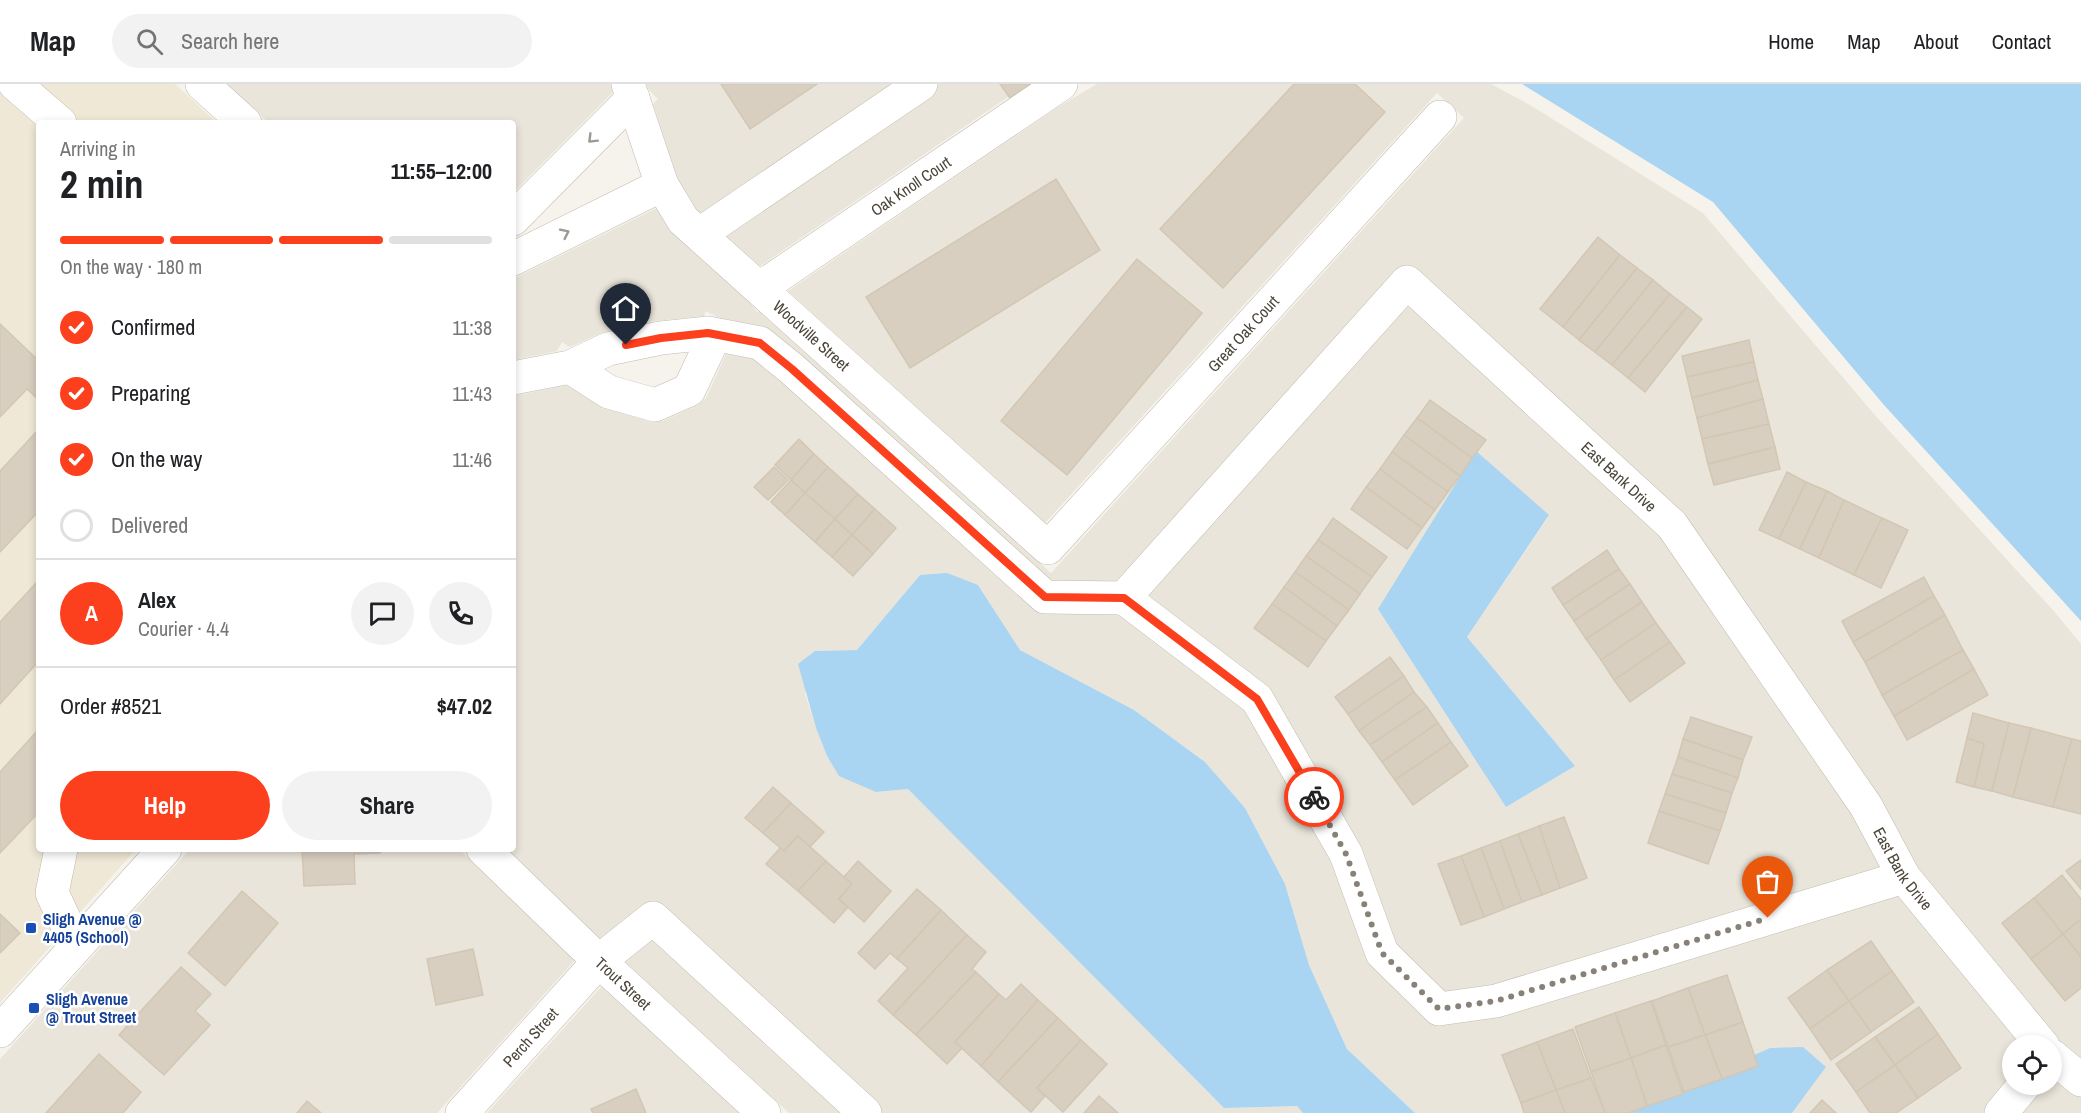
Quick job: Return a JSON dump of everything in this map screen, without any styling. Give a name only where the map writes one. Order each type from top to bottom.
[{"type":"street","points":[[15,84],[57,120]]},
{"type":"street","points":[[700,234],[921,84]]},
{"type":"street","name":"Oak Knoll Court","points":[[760,288],[1061,84]]},
{"type":"street","points":[[516,216],[630,91]]},
{"type":"street","name":"Woodville Street","points":[[630,91],[662,185],[684,220],[1048,548]]},
{"type":"street","name":"Great Oak Court","points":[[1048,548],[1440,117]]},
{"type":"street","points":[[516,258],[662,185]]},
{"type":"street","name":"East Bank Drive","points":[[1124,598],[1407,282],[1672,525],[1866,806],[1904,877],[2034,1035]]},
{"type":"street","points":[[516,377],[570,367],[608,349],[661,338],[708,333],[760,343],[792,369],[1045,597],[1124,598],[1257,699],[1346,854],[1382,953],[1439,1009],[1496,1001],[1904,877]]},
{"type":"street","points":[[570,367],[609,392],[655,405],[690,390],[715,334]]},
{"type":"street","points":[[60,852],[52,893],[76,946]]},
{"type":"street","points":[[0,1030],[162,852]]},
{"type":"street","name":"Trout Street","points":[[486,852],[599,961],[764,1113]]},
{"type":"street","name":"Perch Street","points":[[462,1113],[599,961],[652,918],[865,1113]]},
{"type":"street","points":[[2062,1064],[2081,1080]]},
{"type":"street","points":[[2001,1113],[2016,1095]]},
{"type":"shaded area","points":[[0,84],[175,84],[214,120],[36,120],[36,852],[133,852],[0,1003]]},
{"type":"shaded area","points":[[226,84],[611,84],[613,92],[516,190],[516,120],[266,120]]},
{"type":"shaded area","points":[[646,84],[1027,84],[760,266],[696,209],[678,179],[653,104],[658,99]]},
{"type":"shaded area","points":[[1097,84],[1491,84],[1530,105],[1703,213],[1874,414],[2052,609],[2081,644],[2081,1113],[1792,1113],[1826,1067],[1627,1113],[1415,1113],[1347,1049],[1309,965],[1285,884],[1245,808],[1205,762],[1134,710],[1020,650],[978,585],[920,575],[857,650],[815,651],[805,694],[827,756],[876,792],[908,789],[1224,1108],[1297,1106],[1303,1113],[789,1113],[611,949],[510,852],[516,852],[516,395],[568,385],[606,408],[651,422],[663,421],[698,405],[706,398],[726,354],[754,359],[756,325],[719,318],[706,311],[704,316],[656,321],[603,332],[570,347],[562,342],[557,351],[516,359],[516,278],[657,208],[747,299],[757,312],[760,311],[1051,573],[1464,118],[1437,93],[1045,523],[788,291],[1058,107]],"holes":[[[1549,516],[1467,637],[1575,766],[1507,806],[1378,609]]]},
{"type":"shaded area","points":[[187,852],[462,852],[575,960],[437,1113],[0,1113],[0,1059]]},
{"type":"shaded area","points":[[602,986],[740,1113],[487,1113]]},
{"type":"water","points":[[1522,84],[2081,84],[2081,621],[1884,405],[1713,202]]},
{"type":"water","points":[[1476,451],[1549,515],[1467,637],[1575,766],[1506,807],[1378,609]]},
{"type":"water","points":[[947,573],[978,585],[1020,650],[1134,710],[1205,762],[1245,808],[1285,884],[1309,965],[1347,1049],[1415,1113],[1303,1113],[1297,1106],[1224,1108],[908,789],[876,792],[839,776],[827,756],[816,728],[798,664],[815,651],[857,650],[920,575]]},
{"type":"water","points":[[1803,1047],[1826,1067],[1792,1113],[1627,1113],[1770,1048]]},
{"type":"building","points":[[721,84],[817,84],[750,129]]},
{"type":"building","points":[[1000,84],[1031,84],[1010,98]]},
{"type":"building","points":[[1294,84],[1355,84],[1385,112],[1223,288],[1160,229]]},
{"type":"building","points":[[1056,179],[1100,250],[910,368],[866,297]]},
{"type":"building","points":[[1598,237],[1620,255],[1563,327],[1540,309]]},
{"type":"building","points":[[1620,255],[1637,268],[1579,340],[1563,327]]},
{"type":"building","points":[[1137,259],[1202,313],[1067,475],[1001,421]]},
{"type":"building","points":[[1637,268],[1653,280],[1595,352],[1579,340]]},
{"type":"building","points":[[1653,280],[1670,294],[1612,365],[1595,352]]},
{"type":"building","points":[[1670,294],[1687,307],[1628,378],[1612,365]]},
{"type":"building","points":[[1687,307],[1702,319],[1645,392],[1628,378]]},
{"type":"building","points":[[0,324],[36,358],[36,397],[27,389],[0,417]]},
{"type":"building","points":[[1749,340],[1754,362],[1687,377],[1682,356]]},
{"type":"building","points":[[1754,362],[1758,380],[1692,398],[1687,377]]},
{"type":"building","points":[[1758,380],[1763,399],[1697,418],[1692,398]]},
{"type":"building","points":[[1763,399],[1769,424],[1702,439],[1697,418]]},
{"type":"building","points":[[1430,400],[1486,440],[1472,458],[1417,418]]},
{"type":"building","points":[[1417,418],[1472,458],[1460,476],[1404,435]]},
{"type":"building","points":[[1769,424],[1775,447],[1708,464],[1702,439]]},
{"type":"building","points":[[36,432],[36,514],[0,552],[0,471]]},
{"type":"building","points":[[1404,435],[1460,476],[1448,492],[1392,452]]},
{"type":"building","points":[[799,439],[814,454],[791,480],[775,465]]},
{"type":"building","points":[[1775,447],[1780,469],[1714,485],[1708,464]]},
{"type":"building","points":[[1392,452],[1448,492],[1435,510],[1380,469]]},
{"type":"building","points":[[814,454],[828,467],[805,493],[791,480]]},
{"type":"building","points":[[774,467],[788,480],[768,500],[754,487]]},
{"type":"building","points":[[828,467],[858,494],[835,519],[805,493]]},
{"type":"building","points":[[1380,469],[1435,510],[1422,528],[1366,487]]},
{"type":"building","points":[[1787,472],[1806,482],[1779,539],[1759,530]]},
{"type":"building","points":[[791,480],[805,493],[785,515],[771,502]]},
{"type":"building","points":[[1806,482],[1827,491],[1800,549],[1779,539]]},
{"type":"building","points":[[1366,487],[1422,528],[1407,549],[1351,509]]},
{"type":"building","points":[[1827,491],[1844,500],[1819,558],[1800,549]]},
{"type":"building","points":[[805,493],[835,519],[815,542],[785,515]]},
{"type":"building","points":[[858,494],[875,509],[852,535],[835,519]]},
{"type":"building","points":[[1844,500],[1882,518],[1854,575],[1819,558]]},
{"type":"building","points":[[875,509],[896,528],[873,554],[852,535]]},
{"type":"building","points":[[1333,518],[1387,557],[1372,577],[1318,540]]},
{"type":"building","points":[[1882,518],[1908,530],[1881,588],[1854,575]]},
{"type":"building","points":[[835,519],[852,535],[832,557],[815,542]]},
{"type":"building","points":[[852,535],[873,554],[853,576],[832,557]]},
{"type":"building","points":[[1318,540],[1372,577],[1360,594],[1306,556]]},
{"type":"building","points":[[1607,550],[1619,569],[1563,605],[1552,588]]},
{"type":"building","points":[[1306,556],[1360,594],[1349,610],[1295,572]]},
{"type":"building","points":[[1619,569],[1630,584],[1574,621],[1563,605]]},
{"type":"building","points":[[1295,572],[1349,610],[1337,626],[1284,587]]},
{"type":"building","points":[[1924,577],[1934,596],[1853,642],[1842,621]]},
{"type":"building","points":[[36,583],[36,664],[0,704],[0,622]]},
{"type":"building","points":[[1630,584],[1642,602],[1586,639],[1574,621]]},
{"type":"building","points":[[1284,587],[1337,626],[1326,641],[1272,604]]},
{"type":"building","points":[[1934,596],[1945,615],[1865,662],[1853,642]]},
{"type":"building","points":[[1642,602],[1656,623],[1601,660],[1586,639]]},
{"type":"building","points":[[1272,604],[1326,641],[1308,667],[1254,628]]},
{"type":"building","points":[[1945,615],[1963,650],[1882,695],[1865,662]]},
{"type":"building","points":[[1656,623],[1670,642],[1614,680],[1601,660]]},
{"type":"building","points":[[1670,642],[1685,663],[1630,702],[1614,680]]},
{"type":"building","points":[[1963,650],[1974,669],[1894,716],[1882,695]]},
{"type":"building","points":[[1390,657],[1404,676],[1348,714],[1335,697]]},
{"type":"building","points":[[1974,669],[1988,695],[1907,740],[1894,716]]},
{"type":"building","points":[[1404,676],[1414,692],[1359,731],[1348,714]]},
{"type":"building","points":[[1414,692],[1427,707],[1370,745],[1359,731]]},
{"type":"building","points":[[1427,707],[1438,723],[1382,762],[1370,745]]},
{"type":"building","points":[[1973,713],[2009,723],[1992,791],[1974,787],[1984,744],[1967,738]]},
{"type":"building","points":[[1691,717],[1752,737],[1743,760],[1683,739]]},
{"type":"building","points":[[1438,723],[1451,742],[1395,780],[1382,762]]},
{"type":"building","points":[[2009,723],[2031,728],[2013,797],[1992,791]]},
{"type":"building","points":[[2031,728],[2072,739],[2053,807],[2013,797]]},
{"type":"building","points":[[36,732],[36,815],[0,853],[0,772]]},
{"type":"building","points":[[1967,738],[1984,744],[1974,787],[1956,782]]},
{"type":"building","points":[[1683,739],[1743,760],[1738,778],[1678,757]]},
{"type":"building","points":[[2072,739],[2081,741],[2081,814],[2053,807]]},
{"type":"building","points":[[1451,742],[1468,766],[1413,805],[1395,780]]},
{"type":"building","points":[[1678,757],[1738,778],[1732,793],[1672,774]]},
{"type":"building","points":[[1672,774],[1732,793],[1726,813],[1665,794]]},
{"type":"building","points":[[773,787],[791,803],[763,833],[745,818]]},
{"type":"building","points":[[1665,794],[1726,813],[1720,831],[1659,811]]},
{"type":"building","points":[[791,803],[824,832],[810,847],[798,836],[784,851],[763,833]]},
{"type":"building","points":[[1659,811],[1720,831],[1708,864],[1648,843]]},
{"type":"building","points":[[1564,817],[1587,878],[1560,888],[1539,826]]},
{"type":"building","points":[[1539,826],[1560,888],[1542,895],[1518,834]]},
{"type":"building","points":[[1518,834],[1542,895],[1522,902],[1500,841]]},
{"type":"building","points":[[798,836],[826,861],[798,891],[766,864],[780,848],[784,851]]},
{"type":"building","points":[[1500,841],[1522,902],[1504,909],[1481,848]]},
{"type":"building","points":[[1481,848],[1504,909],[1484,917],[1461,856]]},
{"type":"building","points":[[302,852],[380,852],[354,854],[355,884],[304,886]]},
{"type":"building","points":[[1461,856],[1484,917],[1461,925],[1438,864]]},
{"type":"building","points":[[2081,860],[2081,889],[2066,871]]},
{"type":"building","points":[[826,861],[852,884],[839,899],[848,907],[834,923],[798,891]]},
{"type":"building","points":[[858,861],[891,891],[864,922],[839,899],[852,884],[844,877]]},
{"type":"building","points":[[2062,875],[2081,899],[2081,919],[2063,934],[2034,898]]},
{"type":"building","points":[[917,889],[941,910],[897,959],[890,953],[875,969],[858,953]]},
{"type":"building","points":[[242,891],[278,923],[225,986],[188,953]]},
{"type":"building","points":[[2034,898],[2063,934],[2031,959],[2002,923]]},
{"type":"building","points":[[941,910],[967,935],[893,1015],[878,1001],[908,968],[897,959]]},
{"type":"building","points":[[0,914],[20,933],[0,953]]},
{"type":"building","points":[[2081,919],[2081,957],[2063,934]]},
{"type":"building","points":[[2063,934],[2081,957],[2081,988],[2065,1001],[2031,959]]},
{"type":"building","points":[[967,935],[986,952],[972,969],[976,972],[916,1035],[893,1015]]},
{"type":"building","points":[[1871,941],[1892,971],[1849,1001],[1827,970]]},
{"type":"building","points":[[473,949],[483,995],[436,1005],[427,959]]},
{"type":"building","points":[[181,967],[211,994],[195,1011],[210,1025],[164,1075],[119,1035]]},
{"type":"building","points":[[1827,970],[1849,1001],[1810,1029],[1788,998]]},
{"type":"building","points":[[1892,971],[1914,1002],[1871,1032],[1849,1001]]},
{"type":"building","points":[[976,972],[999,994],[955,1042],[962,1048],[947,1064],[916,1035]]},
{"type":"building","points":[[1727,975],[1743,1022],[1705,1035],[1688,988]]},
{"type":"building","points":[[1021,984],[1038,1000],[981,1066],[955,1042],[999,994],[1006,1000]]},
{"type":"building","points":[[1688,988],[1705,1035],[1668,1047],[1652,1001]]},
{"type":"building","points":[[1038,1000],[1058,1018],[998,1082],[981,1066]]},
{"type":"building","points":[[1651,1001],[1666,1045],[1631,1058],[1615,1013]]},
{"type":"building","points":[[1849,1001],[1871,1032],[1831,1060],[1810,1029]]},
{"type":"building","points":[[1919,1007],[1938,1034],[1895,1065],[1875,1037]]},
{"type":"building","points":[[1615,1013],[1631,1058],[1591,1072],[1575,1027]]},
{"type":"building","points":[[1058,1018],[1081,1040],[1037,1088],[1045,1096],[1031,1112],[998,1082]]},
{"type":"building","points":[[1743,1022],[1758,1066],[1722,1079],[1705,1035]]},
{"type":"building","points":[[1573,1029],[1591,1078],[1556,1090],[1537,1042]]},
{"type":"building","points":[[1938,1034],[1961,1068],[1918,1098],[1895,1065]]},
{"type":"building","points":[[1705,1035],[1722,1079],[1684,1092],[1668,1047]]},
{"type":"building","points":[[1875,1037],[1895,1065],[1856,1092],[1836,1064]]},
{"type":"building","points":[[1081,1040],[1107,1064],[1063,1112],[1037,1088]]},
{"type":"building","points":[[1537,1042],[1556,1090],[1521,1103],[1502,1055]]},
{"type":"building","points":[[1666,1045],[1683,1094],[1647,1106],[1631,1058]]},
{"type":"building","points":[[99,1054],[141,1092],[123,1113],[46,1113]]},
{"type":"building","points":[[1631,1058],[1647,1106],[1629,1113],[1605,1113],[1591,1072]]},
{"type":"building","points":[[1895,1065],[1918,1098],[1896,1113],[1870,1113],[1856,1092]]},
{"type":"building","points":[[1591,1078],[1605,1113],[1565,1113],[1556,1090]]},
{"type":"building","points":[[636,1089],[646,1113],[593,1113],[591,1109]]},
{"type":"building","points":[[1556,1090],[1565,1113],[1524,1113],[1521,1103]]},
{"type":"building","points":[[1099,1096],[1118,1113],[1084,1113]]},
{"type":"building","points":[[1822,1100],[1836,1113],[1810,1113]]},
{"type":"building","points":[[307,1101],[321,1113],[297,1113]]},
{"type":"way so far","points":[[1314,797],[1346,854],[1382,953],[1439,1009],[1496,1001],[1768,918]]},
{"type":"place","name":"Sligh Avenue @ 4405 (School)","points":[[31,928]]},
{"type":"place","name":"Sligh Avenue @ Trout Street","points":[[34,1008]]},
{"type":"route","points":[[626,345],[661,338],[708,333],[760,343],[792,369],[1045,597],[1124,598],[1257,699],[1314,797]]}]
